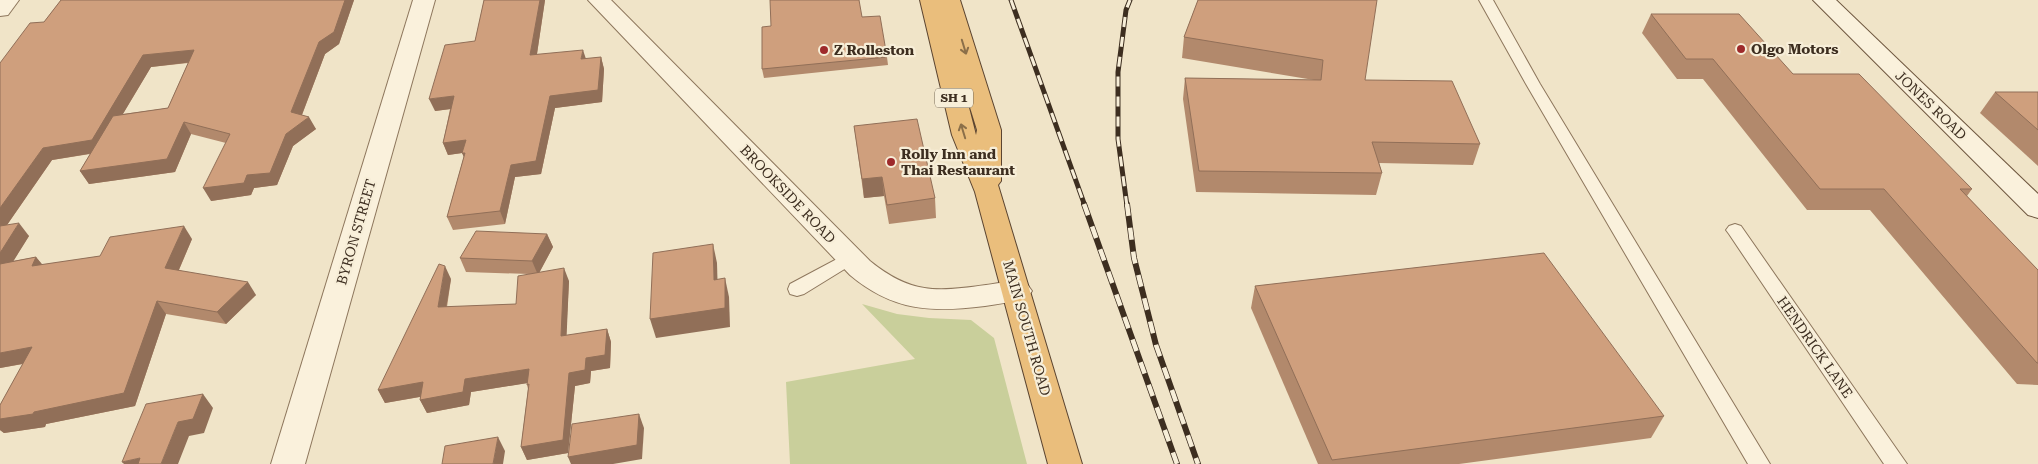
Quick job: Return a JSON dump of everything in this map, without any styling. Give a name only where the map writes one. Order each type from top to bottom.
[{"type":"highway","name":"MAIN SOUTH ROAD","points":[[932,0],[964,135],[988,192],[1065,464]]},
{"type":"highway","name":"MAIN SOUTH ROAD","points":[[949,0],[989,130],[988,192]]},
{"type":"street","points":[[0,10],[8,0]]},
{"type":"street","name":"BYRON STREET","points":[[288,464],[424,0]]},
{"type":"street","name":"BROOKSIDE ROAD","points":[[600,0],[850,258],[881,286],[914,298],[940,300],[1017,291]]},
{"type":"street","name":"JONES ROAD","points":[[1824,0],[2038,209]]},
{"type":"lane","points":[[1486,0],[1512,42],[1533,84],[1759,464]]},
{"type":"lane","name":"HENDRICK LANE","points":[[1735,230],[1896,464]]},
{"type":"lane","points":[[796,289],[850,258]]},
{"type":"green space","points":[[862,304],[897,314],[971,320],[994,338],[1027,464],[790,464],[786,382],[915,359]]},
{"type":"building","points":[[61,0],[345,0],[334,32],[319,42],[291,112],[309,117],[286,134],[270,173],[247,175],[244,183],[203,188],[230,134],[184,122],[167,159],[80,171],[113,116],[168,108],[194,50],[143,55],[92,140],[43,148],[0,208],[0,63],[30,23],[44,22]]},
{"type":"building","points":[[484,0],[540,0],[530,55],[583,50],[581,59],[601,57],[598,90],[550,96],[536,161],[511,165],[500,211],[447,217],[465,153],[462,153],[466,140],[443,143],[454,96],[429,99],[445,45],[475,41]]},
{"type":"building","points":[[770,0],[859,0],[862,17],[880,16],[887,57],[762,69],[762,27],[771,26]]},
{"type":"building","points":[[1198,0],[1377,0],[1365,80],[1452,81],[1480,144],[1372,142],[1382,173],[1199,171],[1185,78],[1321,80],[1323,60],[1184,37]]},
{"type":"building","points":[[1651,14],[1739,14],[1793,74],[1859,74],[1972,189],[1960,189],[2038,270],[2038,363],[1884,189],[1820,189],[1713,59],[1686,59]]},
{"type":"building","points":[[1995,92],[2038,92],[2038,130]]},
{"type":"building","points":[[917,119],[935,198],[887,205],[882,177],[862,179],[854,126]]},
{"type":"building","points":[[19,223],[0,253],[0,226]]},
{"type":"building","points":[[184,226],[165,268],[248,282],[217,312],[157,301],[124,393],[34,412],[33,414],[0,419],[0,405],[32,347],[0,353],[0,264],[36,257],[32,266],[100,256],[110,237]]},
{"type":"building","points":[[476,231],[547,234],[532,261],[460,258]]},
{"type":"building","points":[[713,244],[714,280],[725,278],[725,308],[650,319],[653,253]]},
{"type":"building","points":[[1544,253],[1664,416],[1332,460],[1255,286]]},
{"type":"building","points":[[439,264],[445,266],[438,307],[516,304],[518,276],[564,268],[561,336],[607,329],[605,355],[586,358],[585,370],[569,373],[563,440],[521,447],[529,384],[527,385],[529,369],[465,379],[463,392],[420,400],[423,382],[378,390]]},
{"type":"building","points":[[203,394],[193,419],[178,422],[161,464],[138,464],[140,458],[122,462],[146,404]]},
{"type":"building","points":[[639,414],[637,445],[568,457],[572,424]]},
{"type":"building","points":[[498,437],[493,464],[442,464],[445,446]]},
{"type":"railway","points":[[1011,0],[1085,206]]},
{"type":"railway","points":[[1127,206],[1118,139],[1118,72],[1126,10],[1130,0]]},
{"type":"railway","points":[[1084,204],[1177,464]]},
{"type":"railway","points":[[1127,204],[1134,258],[1156,345],[1198,464]]},
{"type":"place","name":"Olgo Motors","points":[[1741,49]]},
{"type":"place","name":"Z Rolleston","points":[[824,50]]},
{"type":"place","name":"Rolly Inn and Thai Restaurant","points":[[891,162]]}]
